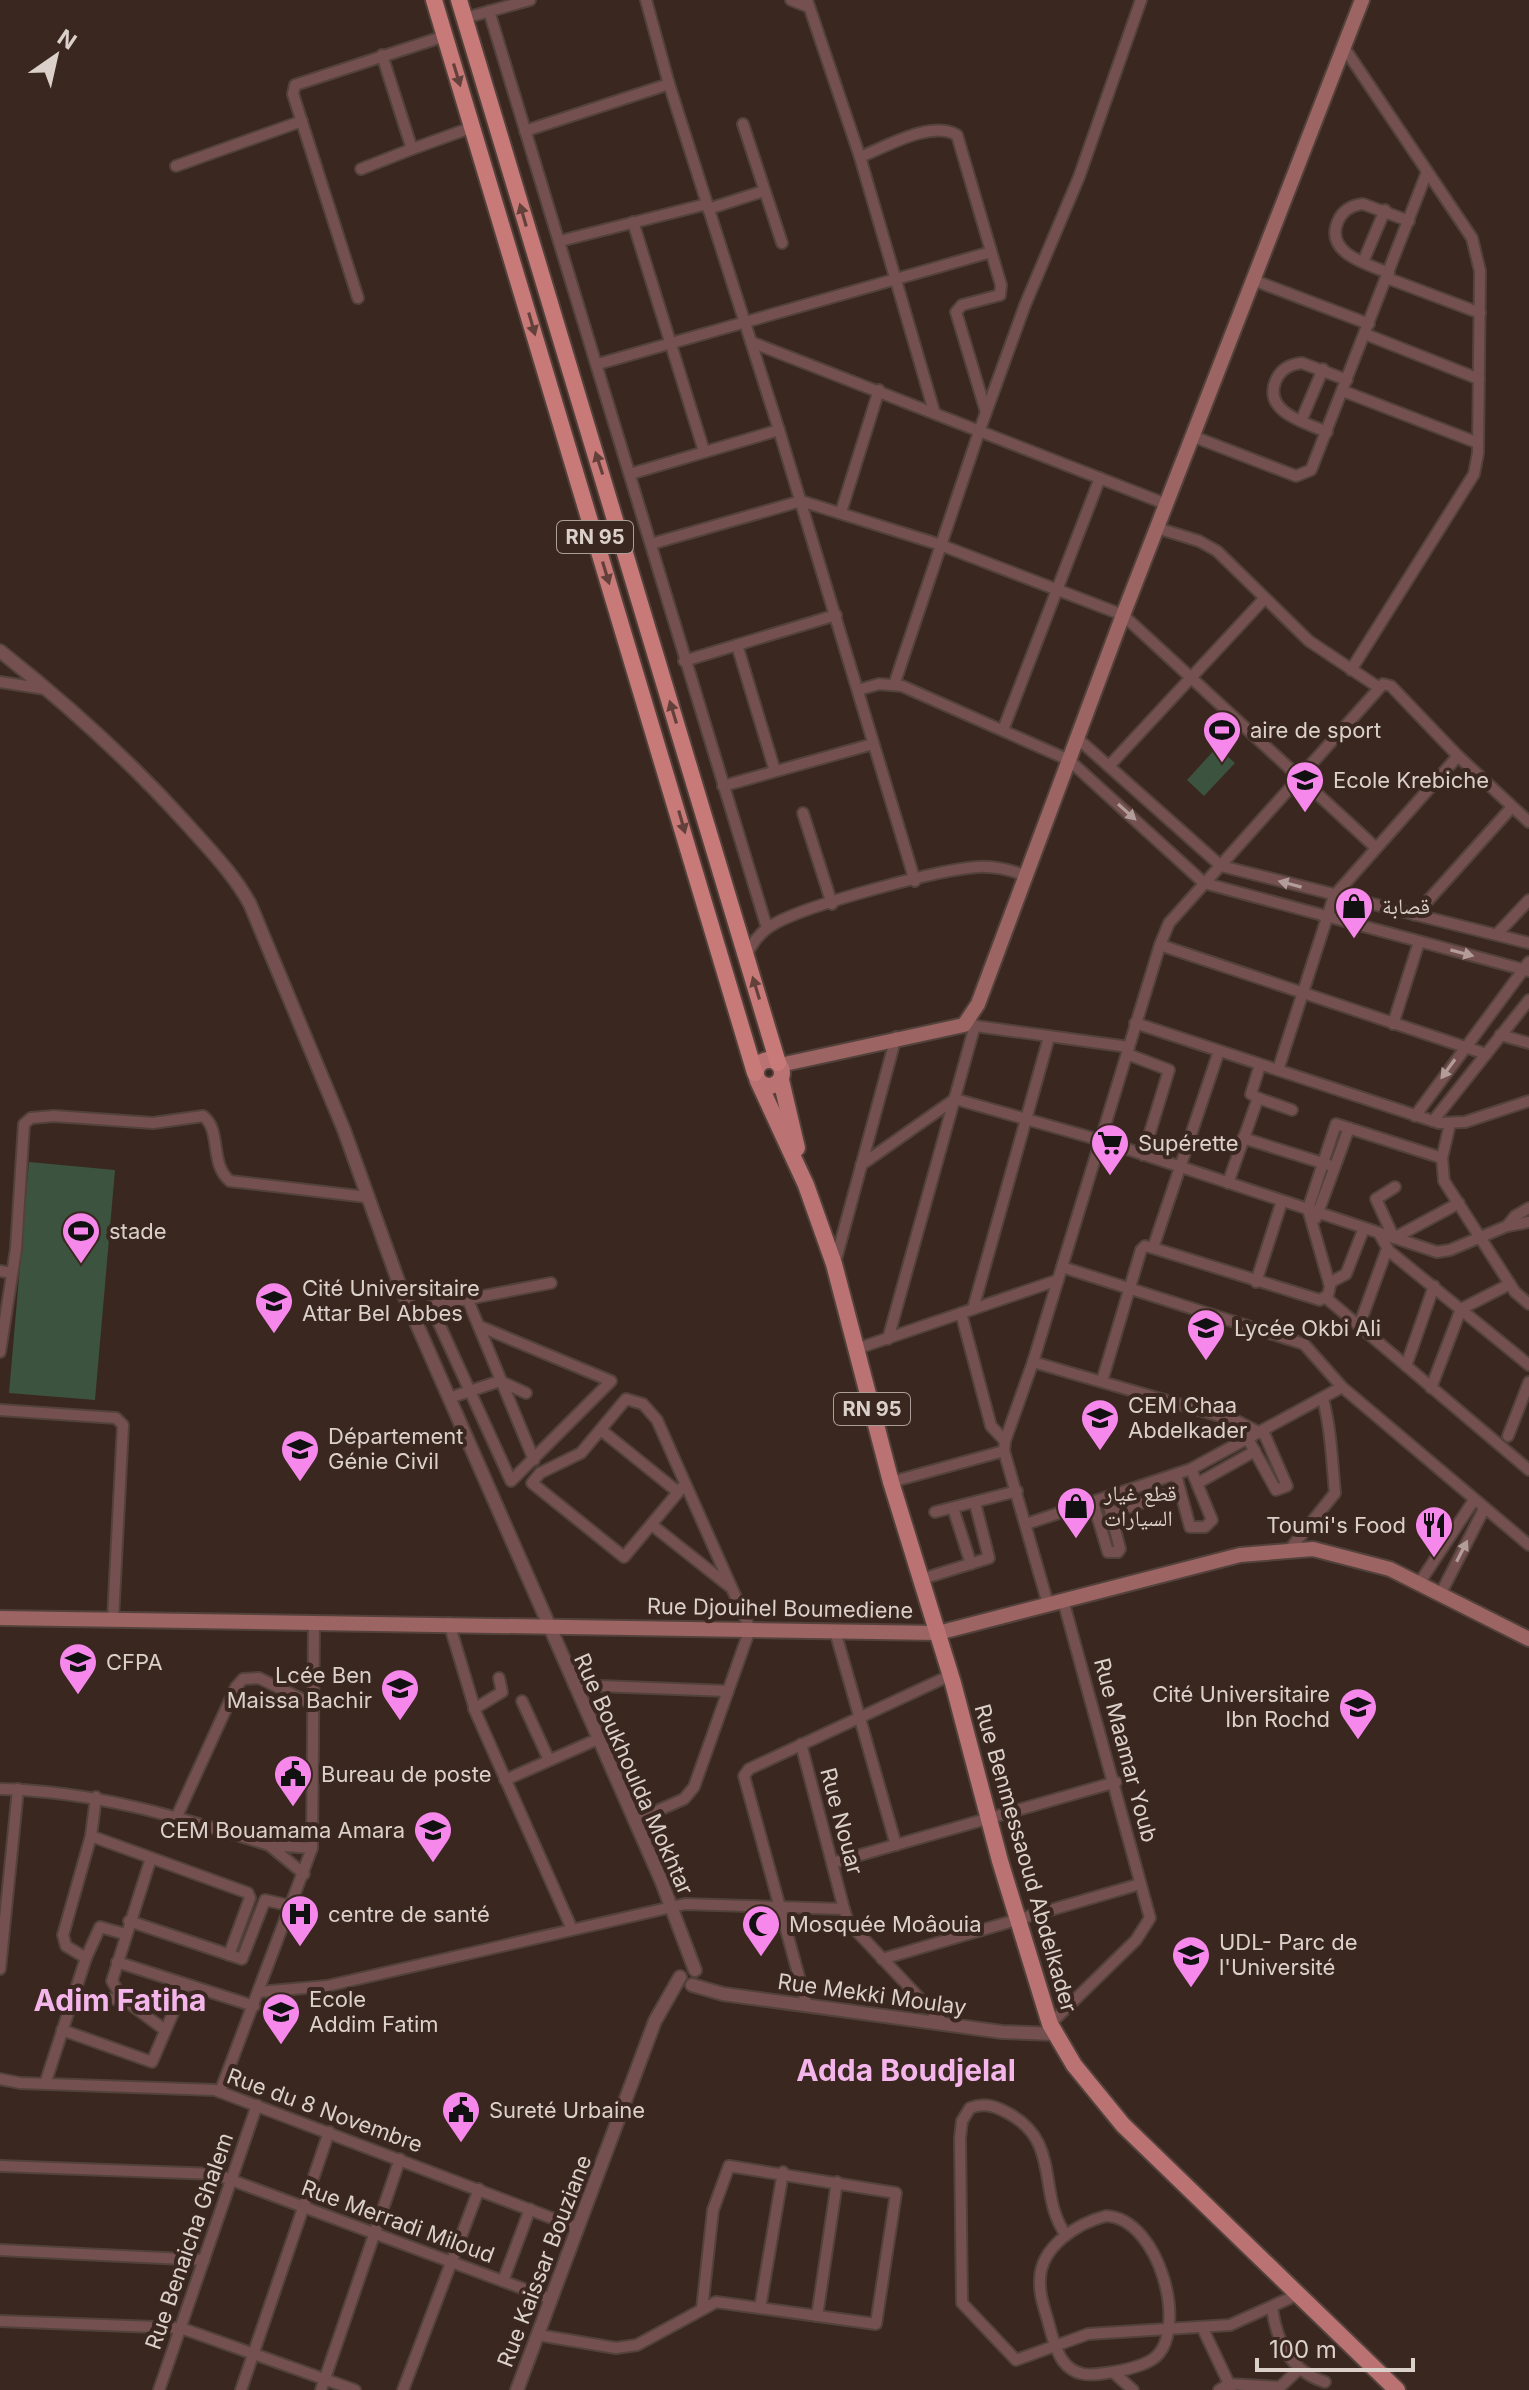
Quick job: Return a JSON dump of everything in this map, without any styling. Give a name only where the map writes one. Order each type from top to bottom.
[{"type":"highway","name":"RN 95","points":[[434,0],[757,1077]]},
{"type":"highway","name":"RN 95","points":[[459,0],[780,1071]]},
{"type":"main road","points":[[757,1077],[765,1060],[780,1071],[800,1061],[896,1037],[970,1025],[988,985],[1123,615],[1362,0]]},
{"type":"main road","name":"RN 95","points":[[780,1071],[806,1185]]},
{"type":"main road","name":"RN 95","points":[[757,1077],[806,1185],[834,1264],[891,1482],[938,1633]]},
{"type":"main road","name":"Rue Djouihel Boumediene","points":[[0,1618],[938,1633],[1240,1555],[1290,1549],[1345,1554],[1420,1582],[1528,1636]]},
{"type":"main road","name":"Rue Benmessaoud Abdelkader","points":[[938,1633],[1018,1919],[1053,2029],[1074,2065],[1123,2125],[1397,2390]]},
{"type":"street","points":[[465,18],[530,0]]},
{"type":"street","points":[[646,0],[669,84],[801,501],[915,881]]},
{"type":"street","points":[[791,0],[808,3],[860,157],[934,411]]},
{"type":"street","points":[[894,685],[938,544],[1025,305],[1079,177],[1141,0]]},
{"type":"street","points":[[489,11],[767,928]]},
{"type":"street","points":[[358,298],[293,94],[300,80],[445,36]]},
{"type":"street","points":[[1343,46],[1476,245],[1480,262],[1478,443],[1470,482],[1351,670]]},
{"type":"street","points":[[382,55],[412,149]]},
{"type":"street","points":[[525,131],[669,84]]},
{"type":"street","points":[[176,166],[302,121]]},
{"type":"street","points":[[743,124],[782,243]]},
{"type":"street","points":[[361,169],[473,127]]},
{"type":"street","points":[[860,157],[924,133],[941,130],[957,135],[1001,285],[1000,295],[962,305],[956,312],[986,412]]},
{"type":"street","points":[[1192,436],[1301,476],[1311,470],[1427,172]]},
{"type":"street","points":[[560,241],[764,191]]},
{"type":"street","points":[[1409,221],[1385,210],[1358,204],[1345,210],[1337,222],[1339,246],[1388,275],[1480,313]]},
{"type":"street","points":[[1363,262],[1385,210]]},
{"type":"street","points":[[633,222],[704,451]]},
{"type":"street","points":[[598,364],[991,252]]},
{"type":"street","points":[[1253,280],[1479,379]]},
{"type":"street","points":[[751,342],[1166,504]]},
{"type":"street","points":[[1327,432],[1301,421],[1278,405],[1276,382],[1284,369],[1297,363],[1323,369],[1347,380]]},
{"type":"street","points":[[1301,421],[1323,369]]},
{"type":"street","points":[[841,512],[879,390]]},
{"type":"street","points":[[1343,391],[1478,443]]},
{"type":"street","points":[[630,474],[779,430]]},
{"type":"street","points":[[1003,730],[1100,478]]},
{"type":"street","points":[[651,544],[801,501],[938,544],[1123,615],[1375,847]]},
{"type":"street","points":[[1157,528],[1210,547],[1309,641],[1378,687],[1391,686],[1458,756],[1529,822]]},
{"type":"street","points":[[1109,766],[1264,599]]},
{"type":"street","points":[[684,661],[836,615]]},
{"type":"street","points":[[737,645],[775,771]]},
{"type":"street","name":"Rue Boukhoulda Mokhtar","points":[[0,651],[139,772],[240,885],[312,1051],[400,1286],[671,1906],[685,1941],[689,1977]]},
{"type":"street","points":[[0,682],[47,689]]},
{"type":"street","points":[[858,690],[894,685],[1069,760],[1204,883],[1326,919],[1527,968],[1415,1116]]},
{"type":"street","points":[[891,1482],[1005,1446],[1160,945],[1177,912],[1378,687]]},
{"type":"street","points":[[1077,738],[1221,866],[1529,943]]},
{"type":"street","points":[[723,786],[873,744]]},
{"type":"street","points":[[1278,1070],[1334,896],[1458,756]]},
{"type":"street","points":[[1415,915],[1512,807]]},
{"type":"street","points":[[803,813],[832,904]]},
{"type":"street","points":[[746,956],[767,928],[832,904],[981,867],[1027,876]]},
{"type":"street","points":[[1497,934],[1529,900]]},
{"type":"street","points":[[1393,1024],[1419,942]]},
{"type":"street","points":[[1160,945],[1486,1054]]},
{"type":"street","points":[[1433,1121],[1529,1000]]},
{"type":"street","points":[[1135,1023],[1433,1121],[1450,1124],[1528,1103]]},
{"type":"street","points":[[888,1339],[955,1099],[970,1025],[1128,1050],[1169,1069],[1143,1155]]},
{"type":"street","points":[[1500,1035],[1529,1043]]},
{"type":"street","points":[[834,1264],[896,1037]]},
{"type":"street","points":[[973,1309],[1049,1037]]},
{"type":"street","points":[[1153,1248],[1219,1051]]},
{"type":"street","points":[[1260,1065],[1251,1094],[1292,1110]]},
{"type":"street","points":[[1228,1183],[1258,1098]]},
{"type":"street","points":[[861,1165],[955,1099],[1100,1140],[1437,1252],[1450,1250],[1507,1226],[1521,1226],[1529,1222]]},
{"type":"street","points":[[0,1352],[12,1273],[24,1124],[31,1118],[54,1116],[153,1123],[203,1116],[210,1124],[217,1162],[230,1181],[367,1197]]},
{"type":"street","points":[[1325,1297],[1329,1283],[1308,1209],[1336,1124],[1442,1158]]},
{"type":"street","points":[[1450,1124],[1442,1158],[1444,1181],[1510,1284],[1529,1304]]},
{"type":"street","points":[[1311,1226],[1320,1213],[1349,1128]]},
{"type":"street","points":[[1243,1138],[1335,1167]]},
{"type":"street","points":[[1394,1238],[1376,1199],[1395,1187]]},
{"type":"street","points":[[1256,1282],[1282,1201]]},
{"type":"street","points":[[1394,1238],[1459,1203]]},
{"type":"street","points":[[1507,1226],[1515,1216],[1529,1208]]},
{"type":"street","points":[[1329,1283],[1346,1274],[1364,1228]]},
{"type":"street","points":[[1379,1233],[1387,1249],[1529,1365]]},
{"type":"street","points":[[1102,1381],[1142,1248],[1153,1248],[1310,1299],[1325,1297],[1529,1470]]},
{"type":"street","points":[[1359,1326],[1387,1249]]},
{"type":"street","points":[[1062,1267],[1297,1341],[1309,1349],[1342,1387],[1529,1545]]},
{"type":"street","points":[[0,1271],[12,1273]]},
{"type":"street","points":[[856,1349],[1058,1280]]},
{"type":"street","points":[[479,1326],[611,1381],[512,1481],[507,1479],[431,1308],[467,1298],[551,1283]]},
{"type":"street","points":[[1431,1388],[1461,1309],[1510,1284]]},
{"type":"street","points":[[1406,1366],[1434,1286]]},
{"type":"street","points":[[467,1298],[534,1460]]},
{"type":"street","name":"Rue Maamar Youb","points":[[961,1313],[991,1426],[1005,1446],[1026,1524],[1056,1602],[1116,1782],[1148,1911],[1145,1930],[1053,2029]]},
{"type":"street","points":[[1033,1362],[1237,1421],[1262,1432],[1287,1486],[1276,1490],[1248,1439]]},
{"type":"street","points":[[449,1398],[500,1381],[526,1393]]},
{"type":"street","points":[[1508,1436],[1529,1382]]},
{"type":"street","points":[[1026,1524],[1191,1469],[1342,1387]]},
{"type":"street","points":[[634,1821],[690,1794],[750,1629],[682,1488],[657,1420],[643,1404],[626,1399],[581,1453],[535,1476],[533,1486],[623,1557],[682,1488]]},
{"type":"street","points":[[1290,1549],[1335,1493],[1329,1459],[1331,1430],[1323,1399]]},
{"type":"street","points":[[0,1410],[116,1418],[123,1425],[113,1619]]},
{"type":"street","points":[[601,1430],[682,1488]]},
{"type":"street","points":[[1198,1483],[1255,1451]]},
{"type":"street","points":[[1176,1475],[1191,1528],[1205,1527],[1212,1520],[1191,1469]]},
{"type":"street","points":[[1111,1513],[1180,1490]]},
{"type":"street","points":[[935,1512],[1017,1491]]},
{"type":"street","points":[[1093,1502],[1110,1554],[1120,1550],[1107,1498]]},
{"type":"street","points":[[1420,1582],[1474,1500]]},
{"type":"street","points":[[922,1579],[989,1556],[975,1503]]},
{"type":"street","points":[[953,1508],[971,1564]]},
{"type":"street","points":[[1441,1593],[1484,1509]]},
{"type":"street","points":[[652,1525],[731,1588]]},
{"type":"street","points":[[220,2092],[312,1848],[314,1621]]},
{"type":"street","points":[[449,1623],[474,1709],[572,1929]]},
{"type":"street","points":[[835,1631],[896,1845]]},
{"type":"street","points":[[807,2006],[744,1782],[749,1769],[951,1675]]},
{"type":"street","points":[[177,1816],[236,1687],[243,1679],[259,1678],[314,1705]]},
{"type":"street","points":[[474,1709],[502,1692],[499,1678]]},
{"type":"street","points":[[574,1685],[728,1691]]},
{"type":"street","points":[[522,1701],[549,1760]]},
{"type":"street","points":[[505,1780],[598,1739]]},
{"type":"street","name":"Rue Nouar","points":[[801,1744],[847,1920],[944,2024]]},
{"type":"street","points":[[832,1863],[1116,1782]]},
{"type":"street","points":[[0,1969],[18,1789]]},
{"type":"street","points":[[0,1790],[96,1797],[177,1816],[269,1845],[312,1848]]},
{"type":"street","points":[[86,1958],[66,1946],[63,1935],[91,1836],[96,1797]]},
{"type":"street","points":[[91,1836],[249,1894],[229,1955]]},
{"type":"street","points":[[269,1845],[304,1874]]},
{"type":"street","points":[[151,1858],[112,1981],[122,1998],[165,2030]]},
{"type":"street","points":[[882,1959],[1140,1884]]},
{"type":"street","points":[[129,1921],[229,1955],[244,1957],[266,1899],[292,1906]]},
{"type":"street","points":[[259,1992],[327,1986],[691,1903],[844,1909]]},
{"type":"street","points":[[46,2081],[86,1958],[100,1927],[125,1934]]},
{"type":"street","points":[[117,1962],[254,2006]]},
{"type":"street","name":"Rue Mekki Moulay","points":[[689,1977],[737,1995],[807,2006],[1002,2032],[1053,2029]]},
{"type":"street","name":"Rue Kaissar Bouziane","points":[[517,2390],[660,2011],[689,1977]]},
{"type":"street","points":[[62,2030],[149,2063],[154,2060],[185,1985]]},
{"type":"street","points":[[72,2000],[180,1997]]},
{"type":"street","name":"Rue du 8 Novembre","points":[[0,2079],[20,2083],[46,2081],[198,2087],[220,2092],[578,2228]]},
{"type":"street","name":"Rue Benaicha Ghalem","points":[[159,2390],[257,2105]]},
{"type":"street","points":[[1066,2235],[1051,2205],[1047,2164],[1038,2142],[1006,2112],[985,2105],[970,2108],[963,2115],[960,2138],[962,2305],[1018,2361],[1088,2334],[1230,2325],[1299,2294]]},
{"type":"street","points":[[241,2390],[329,2132]]},
{"type":"street","points":[[322,2384],[400,2159]]},
{"type":"street","points":[[538,2335],[616,2348],[637,2345],[716,2302],[877,2323],[897,2195],[891,2190],[736,2164],[726,2169],[713,2210],[702,2309]]},
{"type":"street","name":"Rue Merradi Miloud","points":[[0,2166],[198,2172],[231,2180],[551,2299]]},
{"type":"street","points":[[760,2308],[783,2172]]},
{"type":"street","points":[[817,2316],[837,2182]]},
{"type":"street","points":[[403,2390],[479,2189]]},
{"type":"street","points":[[503,2281],[530,2209]]},
{"type":"street","points":[[1110,2216],[1123,2220],[1144,2237],[1162,2268],[1168,2330],[1164,2344],[1153,2359],[1113,2372],[1082,2375],[1063,2362],[1040,2295],[1039,2276],[1066,2235],[1075,2226],[1110,2216]]},
{"type":"street","points":[[0,2250],[204,2260]]},
{"type":"street","points":[[1272,2308],[1279,2339],[1299,2369],[1325,2382]]},
{"type":"street","points":[[0,2321],[181,2328],[253,2353],[322,2384],[355,2390]]},
{"type":"street","points":[[1203,2329],[1227,2388],[1280,2387],[1299,2369]]},
{"type":"street","points":[[1113,2372],[1133,2390]]},
{"type":"green space","points":[[1217,747],[1235,763],[1204,796],[1187,780]]},
{"type":"green space","points":[[29,1162],[115,1170],[95,1400],[9,1393]]},
{"type":"place","name":"aire de sport","points":[[1222,764]]},
{"type":"place","name":"Ecole Krebiche","points":[[1305,814]]},
{"type":"place","name":"قصابة","points":[[1354,940]]},
{"type":"place","name":"Supérette","points":[[1110,1177]]},
{"type":"place","name":"stade","points":[[81,1265]]},
{"type":"place","name":"Cité Universitaire Attar Bel Abbes","points":[[274,1335]]},
{"type":"place","name":"Lycée Okbi Ali","points":[[1206,1362]]},
{"type":"place","name":"CEM Chaa Abdelkader","points":[[1100,1452]]},
{"type":"place","name":"Département Génie Civil","points":[[300,1483]]},
{"type":"place","name":"قطع غيار السيارات","points":[[1076,1540]]},
{"type":"place","name":"Toumi's Food","points":[[1434,1559]]},
{"type":"place","name":"CFPA","points":[[78,1696]]},
{"type":"place","name":"Lcée Ben Maissa Bachir","points":[[400,1722]]},
{"type":"place","name":"Cité Universitaire Ibn Rochd","points":[[1358,1741]]},
{"type":"place","name":"Bureau de poste","points":[[293,1808]]},
{"type":"place","name":"CEM Bouamama Amara","points":[[433,1864]]},
{"type":"place","name":"centre de santé","points":[[300,1948]]},
{"type":"place","name":"Mosquée Moâouia","points":[[761,1958]]},
{"type":"place","name":"UDL- Parc de l'Université","points":[[1191,1989]]},
{"type":"place","name":"Ecole Addim Fatim","points":[[281,2046]]},
{"type":"place","name":"Sureté Urbaine","points":[[461,2144]]},
{"type":"district","name":"Adim Fatiha","points":[[120,2001]]},
{"type":"district","name":"Adda Boudjelal","points":[[906,2071]]}]
